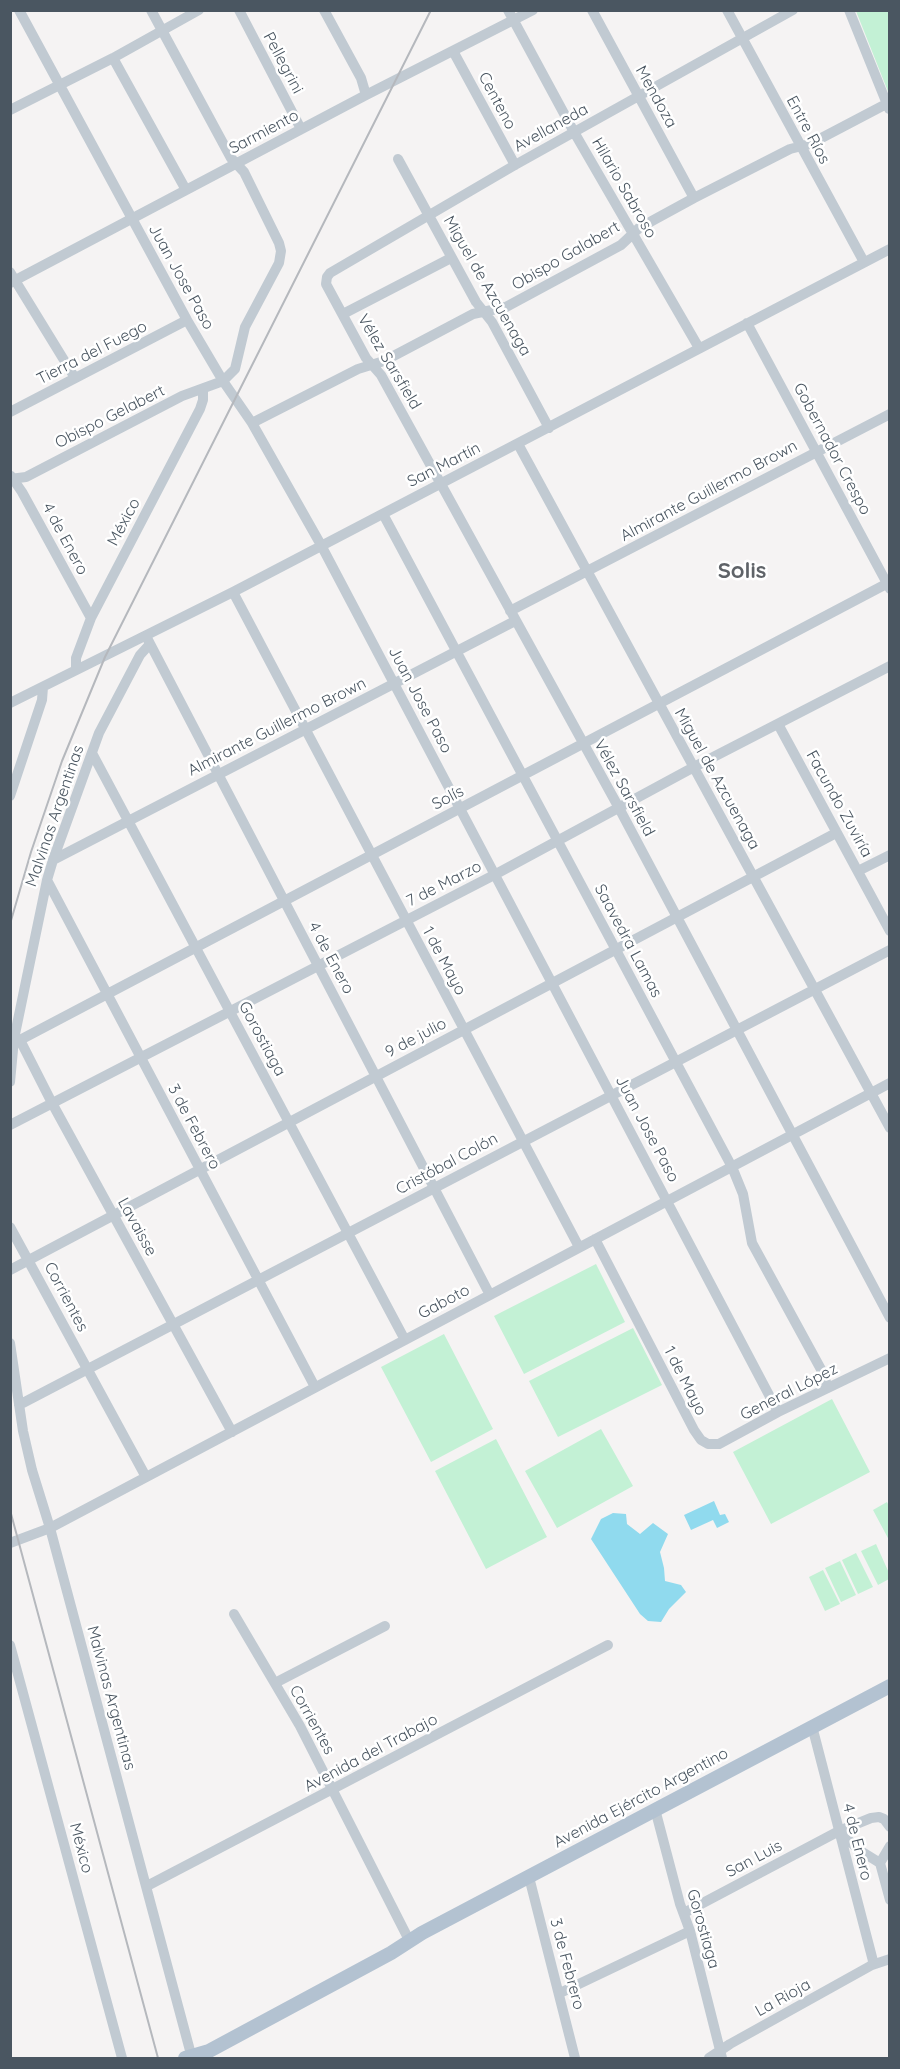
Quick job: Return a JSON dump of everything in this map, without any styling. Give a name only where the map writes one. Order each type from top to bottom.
[{"type":"main road","name":"Avenida Ejército Argentino","points":[[190,2057],[209,2051],[400,1948],[409,1940],[890,1686]]},
{"type":"street","name":"Juan Jose Paso","points":[[19,10],[187,320],[223,381],[252,423],[321,545],[778,1412]]},
{"type":"street","points":[[151,10],[231,158],[249,182],[279,243],[281,252],[279,263],[245,327],[235,369],[223,381]]},
{"type":"street","points":[[10,110],[113,58],[199,10]]},
{"type":"street","name":"Pellegrini","points":[[239,10],[301,129]]},
{"type":"street","points":[[324,10],[361,78],[366,95]]},
{"type":"street","name":"Sarmiento","points":[[12,278],[133,219],[453,51],[511,16],[533,10]]},
{"type":"street","name":"Mendoza","points":[[592,10],[694,198]]},
{"type":"street","name":"Entre Ríos","points":[[727,10],[864,262]]},
{"type":"street","name":"Avellaneda","points":[[327,277],[330,273],[515,165],[793,10]]},
{"type":"street","points":[[849,10],[889,105]]},
{"type":"street","name":"Hilario Sabroso","points":[[511,16],[574,132],[699,348]]},
{"type":"street","name":"Centeno","points":[[453,51],[515,165]]},
{"type":"street","points":[[113,58],[186,190]]},
{"type":"street","name":"Obispo Galabert","points":[[252,423],[358,369],[384,361],[473,314],[506,307],[621,245],[639,228],[694,198],[790,149],[810,144],[889,105]]},
{"type":"street","name":"Miguel de Azcuenaga","points":[[398,159],[476,302],[492,322],[549,428]]},
{"type":"street","name":"San Martín","points":[[10,703],[76,670],[148,640],[321,545],[890,249]]},
{"type":"street","points":[[343,314],[452,258]]},
{"type":"street","name":"Vélez Sarsfield","points":[[327,277],[326,284],[366,358],[381,375],[619,808],[890,1318]]},
{"type":"street","points":[[12,278],[75,378]]},
{"type":"street","name":"Tierra del Fuego","points":[[10,412],[187,320]]},
{"type":"street","name":"Gobernador Crespo","points":[[747,323],[888,585]]},
{"type":"street","name":"Obispo Gelabert","points":[[11,478],[26,477],[182,396],[223,381]]},
{"type":"street","name":"México","points":[[76,670],[76,658],[91,618],[200,409],[203,390]]},
{"type":"street","name":"Almirante Guillermo Brown","points":[[53,860],[457,651],[587,572],[890,414]]},
{"type":"street","name":"Miguel de Azcuenaga","points":[[518,444],[890,1128]]},
{"type":"street","name":"4 de Enero","points":[[11,478],[22,492],[91,618]]},
{"type":"street","name":"Saavedra Lamas","points":[[383,514],[732,1167],[743,1194],[752,1243],[823,1373],[828,1388]]},
{"type":"street","name":"Solís","points":[[17,1040],[888,585]]},
{"type":"street","name":"1 de Mayo","points":[[233,592],[579,1247]]},
{"type":"street","name":"4 de Enero","points":[[148,640],[490,1295]]},
{"type":"street","name":"Malvinas Argentinas","points":[[10,1082],[47,880],[53,860],[99,733],[148,640]]},
{"type":"street","name":"7 de Marzo","points":[[10,1125],[406,921],[694,767],[890,666]]},
{"type":"street","points":[[10,796],[42,700],[44,687]]},
{"type":"street","name":"Facundo Zuviría","points":[[778,724],[890,931]]},
{"type":"street","name":"Gorostiaga","points":[[92,753],[405,1340]]},
{"type":"street","name":"9 de julio","points":[[10,1270],[836,833]]},
{"type":"street","points":[[858,871],[890,855]]},
{"type":"street","name":"3 de Febrero","points":[[47,880],[315,1387]]},
{"type":"street","name":"Cristóbal Colón","points":[[19,1405],[890,950]]},
{"type":"street","name":"Lavaisse","points":[[17,1040],[232,1432]]},
{"type":"street","name":"Gaboto","points":[[10,1543],[50,1528],[890,1083]]},
{"type":"street","name":"Corrientes","points":[[10,1227],[146,1477]]},
{"type":"street","name":"1 de Mayo","points":[[595,1239],[701,1440]]},
{"type":"street","name":"Malvinas Argentinas","points":[[10,1343],[32,1470],[50,1528],[147,1886],[190,2057]]},
{"type":"street","name":"General López","points":[[701,1440],[708,1444],[719,1444],[778,1412],[890,1358]]},
{"type":"street","name":"Corrientes","points":[[234,1614],[300,1726],[409,1940]]},
{"type":"street","points":[[275,1683],[386,1626]]},
{"type":"street","name":"México","points":[[10,1645],[122,2058]]},
{"type":"street","name":"Avenida del Trabajo","points":[[147,1886],[608,1645]]},
{"type":"street","name":"4 de Enero","points":[[812,1726],[873,1961],[872,1965]]},
{"type":"street","name":"Gorostiaga","points":[[655,1809],[690,1931],[721,2055]]},
{"type":"street","name":"San Luis","points":[[684,1913],[839,1831],[879,1817],[884,1819],[890,1827]]},
{"type":"street","points":[[839,1831],[859,1850],[880,1863],[890,1900]]},
{"type":"street","points":[[880,1863],[890,1846]]},
{"type":"street","name":"3 de Febrero","points":[[529,1877],[575,2058]]},
{"type":"street","points":[[560,1994],[690,1931]]},
{"type":"street","name":"La Rioja","points":[[709,2058],[721,2055],[872,1965],[890,1959]]},
{"type":"green space","points":[[856,11],[889,11],[889,94]]},
{"type":"green space","points":[[596,1264],[625,1322],[524,1374],[494,1316]]},
{"type":"green space","points":[[633,1328],[662,1385],[558,1437],[529,1381]]},
{"type":"green space","points":[[444,1334],[493,1429],[431,1462],[381,1367]]},
{"type":"green space","points":[[832,1399],[870,1472],[771,1524],[733,1452]]},
{"type":"green space","points":[[601,1429],[633,1486],[557,1528],[525,1471]]},
{"type":"green space","points":[[496,1439],[547,1537],[486,1569],[435,1471]]},
{"type":"green space","points":[[887,1502],[889,1506],[889,1540],[873,1510]]},
{"type":"green space","points":[[876,1544],[889,1573],[889,1579],[878,1585],[861,1551]]},
{"type":"green space","points":[[856,1553],[873,1587],[858,1594],[842,1560]]},
{"type":"green space","points":[[840,1561],[856,1595],[841,1602],[825,1568]]},
{"type":"green space","points":[[823,1570],[840,1604],[825,1611],[809,1577]]},
{"type":"water","points":[[714,1501],[720,1515],[725,1514],[729,1522],[717,1528],[713,1520],[691,1530],[684,1515]]},
{"type":"water","points":[[613,1513],[626,1514],[627,1524],[640,1534],[653,1523],[668,1534],[660,1552],[665,1581],[681,1585],[686,1592],[669,1609],[661,1622],[648,1621],[640,1614],[591,1539],[601,1519]]},
{"type":"railway","points":[[10,924],[31,852],[62,761],[105,657],[431,10]]},
{"type":"railway","points":[[10,1510],[158,2058]]},
{"type":"district","name":"Solis","points":[[742,571]]}]
